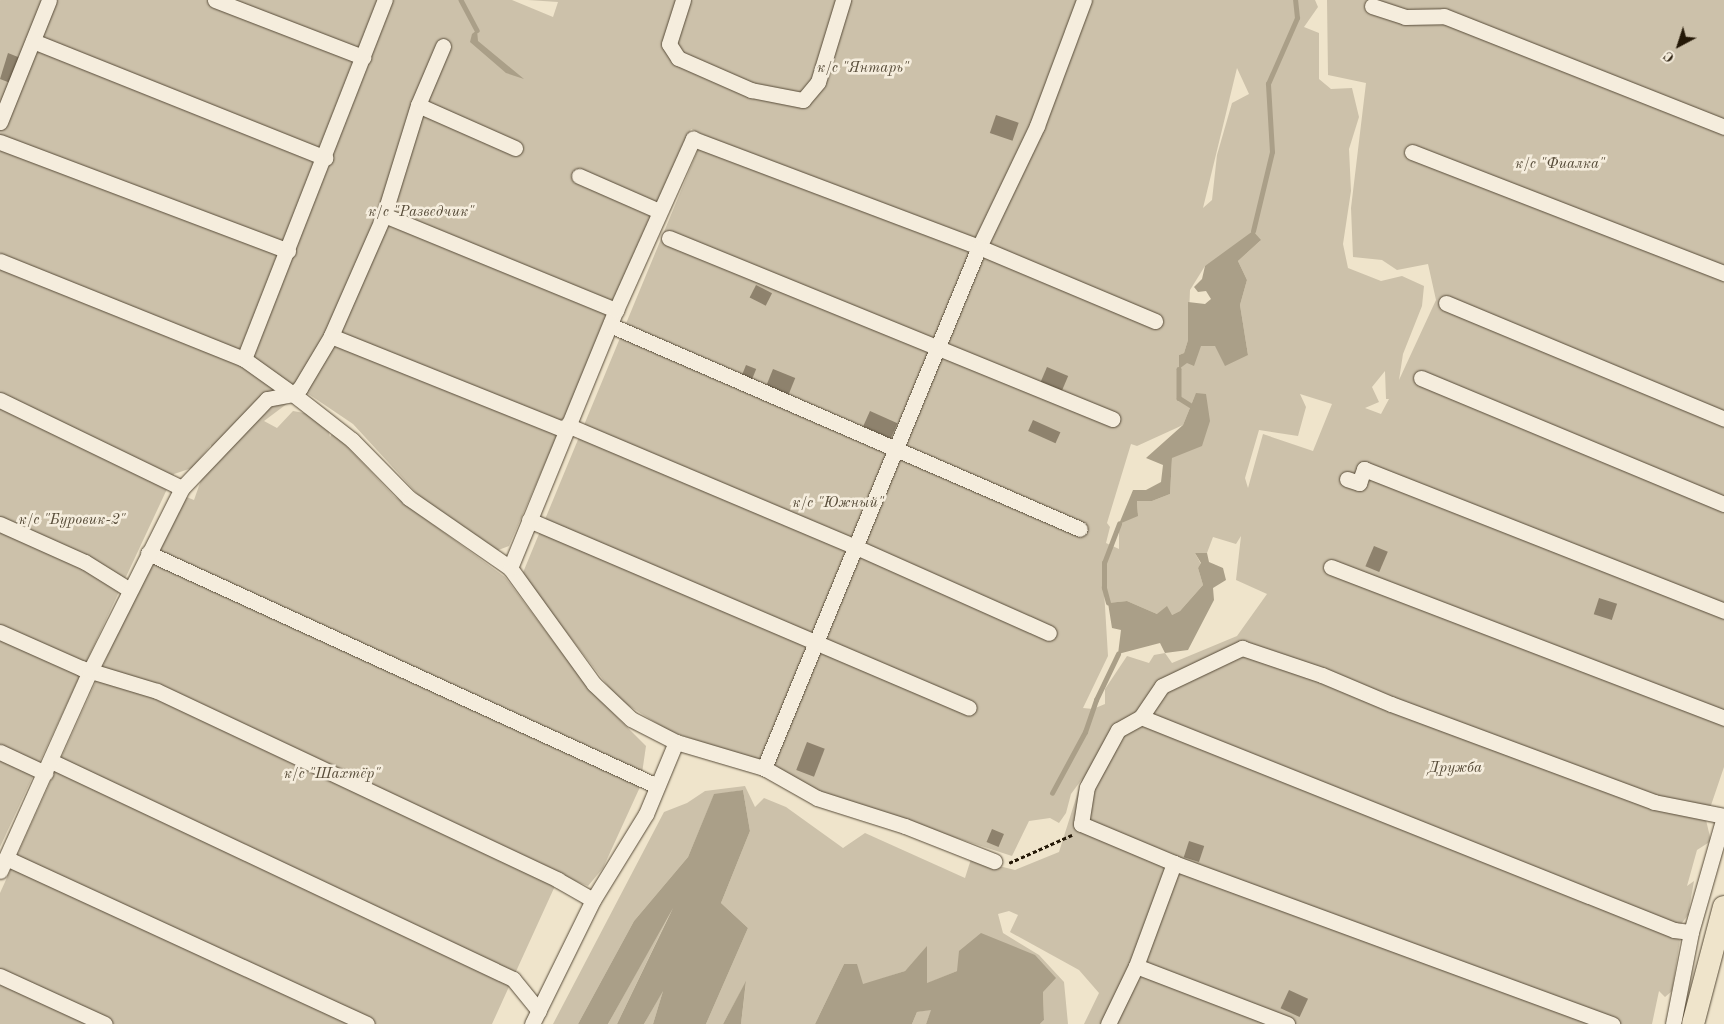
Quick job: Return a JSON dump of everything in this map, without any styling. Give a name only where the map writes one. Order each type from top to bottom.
[{"type":"highway","points":[[1693,1024],[1724,907]]},
{"type":"street","points":[[0,122],[49,0]]},
{"type":"street","points":[[215,0],[363,57]]},
{"type":"street","points":[[244,359],[326,158],[385,0]]},
{"type":"street","points":[[682,0],[669,44],[678,58],[751,90],[803,100],[818,82],[843,0]]},
{"type":"street","points":[[764,768],[979,247],[1037,126],[1084,0]]},
{"type":"street","points":[[1372,6],[1406,17],[1444,16],[1724,127]]},
{"type":"street","points":[[33,41],[326,158]]},
{"type":"street","points":[[367,1024],[2,866],[90,671],[182,488],[267,399],[292,394],[300,388],[331,336],[384,215],[418,105],[443,46]]},
{"type":"street","points":[[418,105],[515,148]]},
{"type":"street","points":[[510,568],[616,310],[692,140],[979,247],[1155,321]]},
{"type":"street","points":[[0,142],[288,251]]},
{"type":"street","points":[[1412,152],[1724,272]]},
{"type":"street","points":[[579,176],[659,211]]},
{"type":"street","points":[[384,215],[616,310]]},
{"type":"street","points":[[669,238],[1112,419]]},
{"type":"street","points":[[0,261],[244,359],[352,440],[410,498],[510,568],[594,684],[631,719],[676,742],[764,768],[817,798],[905,826],[994,861]]},
{"type":"street","points":[[1446,303],[1724,419]]},
{"type":"street","points":[[610,325],[895,451],[1080,529]]},
{"type":"street","points":[[331,336],[566,428],[856,546],[1049,633]]},
{"type":"street","points":[[1421,378],[1724,504]]},
{"type":"street","points":[[0,400],[182,488]]},
{"type":"street","points":[[1347,479],[1359,483],[1364,469],[1724,612]]},
{"type":"street","points":[[529,520],[969,708]]},
{"type":"street","points":[[0,524],[85,562],[130,590]]},
{"type":"street","points":[[148,553],[657,786]]},
{"type":"street","points":[[1330,567],[1724,718]]},
{"type":"street","points":[[0,632],[90,671],[157,692],[558,880],[592,900]]},
{"type":"street","points":[[1612,1024],[1174,863],[1081,824],[1088,787],[1118,730],[1141,717],[1162,686],[1242,648],[1322,675],[1391,704],[1654,802],[1724,816],[1691,932],[1672,1024]]},
{"type":"street","points":[[1141,717],[1674,930],[1691,932]]},
{"type":"street","points":[[536,1018],[592,900],[646,814],[676,742]]},
{"type":"street","points":[[0,752],[48,767],[513,979],[536,1018]]},
{"type":"street","points":[[1108,1024],[1136,966],[1174,863]]},
{"type":"street","points":[[1136,966],[1287,1024]]},
{"type":"street","points":[[0,976],[105,1024]]},
{"type":"path","points":[[994,861],[1012,864],[1068,839],[1081,824]]},
{"type":"green space","points":[[0,0],[512,0],[553,17],[558,2],[528,0],[1315,0],[1318,7],[1304,27],[1319,33],[1319,79],[1331,89],[1352,88],[1359,117],[1349,149],[1351,191],[1343,244],[1348,268],[1381,281],[1402,276],[1424,286],[1422,306],[1403,354],[1399,380],[1436,300],[1428,264],[1397,270],[1382,260],[1353,257],[1351,208],[1366,83],[1328,75],[1327,0],[1724,0],[1724,767],[1706,820],[1711,841],[1697,850],[1687,886],[1694,881],[1688,915],[1673,935],[1680,940],[1672,991],[1665,997],[1659,991],[1652,1024],[1084,1024],[1099,993],[1079,970],[1010,932],[1018,915],[1009,911],[998,914],[1003,933],[1039,955],[1064,982],[1068,1024],[1040,1024],[1044,1020],[1043,992],[957,971],[926,984],[927,947],[905,971],[863,985],[844,964],[815,1024],[741,1024],[746,982],[723,1024],[706,1024],[748,928],[721,903],[750,831],[743,790],[714,795],[688,857],[634,921],[578,1024],[553,1024],[664,812],[687,803],[705,791],[745,786],[755,807],[764,798],[786,807],[843,848],[865,833],[965,878],[971,859],[1015,870],[1059,852],[1082,779],[1071,794],[1066,813],[1059,823],[1050,818],[1029,821],[1012,856],[818,793],[766,760],[743,756],[669,731],[618,699],[522,575],[704,135],[691,129],[509,546],[493,552],[422,499],[353,424],[304,391],[264,421],[277,428],[293,411],[310,414],[327,425],[330,437],[333,432],[394,496],[505,577],[590,690],[646,746],[640,787],[603,868],[588,886],[560,875],[492,1024],[0,1024],[0,893],[153,555],[184,496],[194,500],[212,449],[211,445],[192,468],[174,474],[0,847]],"holes":[[[1237,68],[1249,94],[1232,103],[1217,155],[1212,200],[1203,208]],[[1261,240],[1238,261],[1247,280],[1240,305],[1248,355],[1215,346],[1200,346],[1179,368],[1179,355],[1184,353],[1188,340],[1190,290],[1205,266]],[[1385,371],[1386,399],[1389,399],[1381,414],[1365,408],[1379,402],[1372,387]],[[1196,393],[1172,458],[1170,494],[1152,501],[1137,501],[1138,513],[1119,524],[1119,549],[1106,543],[1110,527],[1107,523],[1131,444],[1137,446],[1183,425]],[[1300,394],[1332,404],[1313,451],[1263,434],[1248,488],[1245,478],[1259,430],[1298,436],[1306,407]],[[1241,536],[1236,580],[1267,594],[1237,636],[1172,663],[1165,653],[1154,655],[1149,663],[1127,656],[1105,689],[1105,704],[1093,709],[1083,708],[1108,656],[1104,590],[1108,603],[1127,601],[1157,614],[1172,615],[1180,611],[1203,585],[1198,568],[1201,564],[1195,553],[1207,553],[1213,537],[1236,544]]]},
{"type":"green space","points":[[677,899],[617,1024],[608,1024]]},
{"type":"green space","points":[[664,988],[653,1024],[644,1024]]},
{"type":"green space","points":[[932,1009],[926,1024],[912,1024],[917,1012]]},
{"type":"shaded area","points":[[477,30],[478,41],[524,79],[506,73],[470,42],[472,34]]},
{"type":"shaded area","points":[[1253,231],[1261,240],[1238,261],[1247,280],[1240,305],[1248,355],[1225,366],[1215,346],[1201,346],[1194,366],[1187,363],[1179,369],[1179,355],[1184,353],[1188,340],[1188,302],[1205,304],[1211,299],[1206,291],[1198,292],[1194,287],[1202,279],[1205,266]]},
{"type":"shaded area","points":[[1196,393],[1206,394],[1210,421],[1202,446],[1172,458],[1170,494],[1152,501],[1137,501],[1138,516],[1119,524],[1133,490],[1146,490],[1161,482],[1163,465],[1146,458],[1183,425]]},
{"type":"shaded area","points":[[1195,553],[1207,553],[1209,562],[1223,568],[1226,580],[1213,588],[1214,600],[1188,650],[1165,653],[1160,643],[1118,654],[1121,630],[1112,628],[1108,603],[1127,601],[1157,614],[1167,606],[1172,615],[1180,611],[1203,585],[1198,568],[1201,563]]},
{"type":"shaded area","points":[[743,790],[750,831],[721,903],[748,928],[706,1024],[653,1024],[663,991],[644,1024],[617,1024],[673,908],[608,1024],[578,1024],[634,921],[688,857],[714,794]]},
{"type":"shaded area","points":[[981,933],[1035,955],[1056,978],[1043,992],[1044,1020],[1040,1024],[926,1024],[931,1010],[917,1012],[912,1024],[815,1024],[844,964],[857,964],[863,984],[905,971],[927,946],[927,983],[957,971],[959,951]]},
{"type":"shaded area","points":[[746,981],[741,1024],[723,1024]]},
{"type":"building","points":[[8,53],[23,59],[13,84],[0,79]]},
{"type":"building","points":[[996,115],[1019,123],[1013,141],[990,133]]},
{"type":"building","points":[[756,285],[772,293],[766,306],[750,297]]},
{"type":"building","points":[[746,365],[756,369],[751,382],[741,378]]},
{"type":"building","points":[[1047,367],[1068,376],[1062,391],[1041,382]]},
{"type":"building","points":[[773,369],[795,378],[787,398],[765,389]]},
{"type":"building","points":[[870,411],[897,423],[890,439],[863,427]]},
{"type":"building","points":[[1033,420],[1060,432],[1056,443],[1028,431]]},
{"type":"building","points":[[1374,546],[1388,552],[1379,572],[1365,566]]},
{"type":"building","points":[[1599,598],[1617,604],[1612,620],[1594,614]]},
{"type":"building","points":[[807,742],[825,749],[814,777],[796,770]]},
{"type":"building","points":[[992,829],[1004,834],[998,847],[987,842]]},
{"type":"building","points":[[1189,841],[1204,846],[1199,862],[1184,857]]},
{"type":"building","points":[[1289,990],[1308,999],[1300,1017],[1281,1008]]},
{"type":"waterway","points":[[461,0],[477,30]]},
{"type":"waterway","points":[[1253,231],[1272,152],[1268,84],[1297,18],[1295,0]]},
{"type":"waterway","points":[[1179,369],[1179,398],[1190,405]]},
{"type":"waterway","points":[[1108,603],[1104,588],[1104,563],[1119,524]]},
{"type":"waterway","points":[[1052,793],[1085,732],[1096,700],[1118,654]]},
{"type":"park label","name":"к/с \"Янтарь\"","points":[[863,69]]},
{"type":"park label","name":"к/с \"Фиалка\"","points":[[1560,165]]},
{"type":"park label","name":"к/с \"Разведчик\"","points":[[421,213]]},
{"type":"park label","name":"к/с \"Южный\"","points":[[838,504]]},
{"type":"park label","name":"к/с \"Буровик-2\"","points":[[72,521]]},
{"type":"park label","name":"Дружба","points":[[1455,769]]},
{"type":"park label","name":"к/с \"Шахтёр\"","points":[[332,775]]}]
